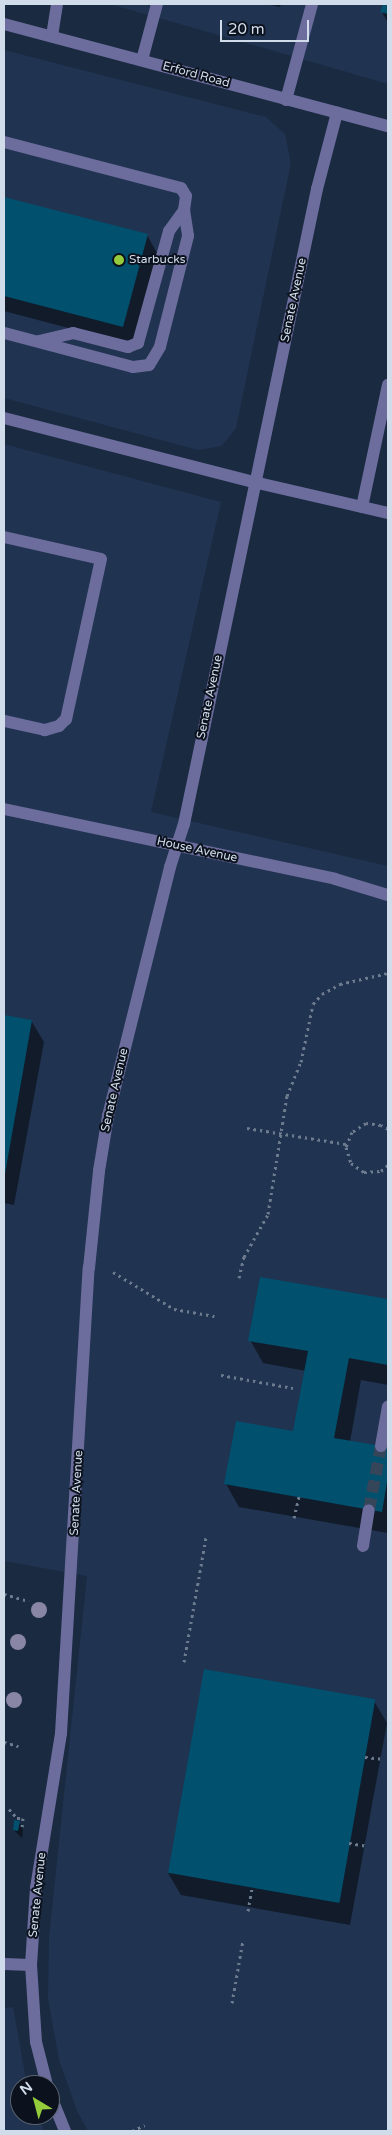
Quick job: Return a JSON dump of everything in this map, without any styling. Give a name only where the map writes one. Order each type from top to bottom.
[{"type":"street","points":[[52,36],[57,4]]},
{"type":"street","points":[[142,60],[157,4]]},
{"type":"street","points":[[286,100],[312,4]]},
{"type":"street","name":"Erford Road","points":[[4,24],[388,126]]},
{"type":"street","name":"Senate Avenue","points":[[44,2075],[36,2042],[31,1965],[36,1888],[61,1733],[90,1264],[108,1116],[177,846],[317,189],[337,113]]},
{"type":"street","points":[[4,142],[181,188],[186,196],[184,210],[188,236],[160,347],[149,365],[133,367],[4,333]]},
{"type":"street","points":[[36,341],[73,333],[128,346],[138,343],[169,231],[184,210]]},
{"type":"street","points":[[362,507],[384,427],[388,385]]},
{"type":"street","points":[[4,418],[254,482],[388,513]]},
{"type":"street","points":[[4,537],[101,558],[66,720],[59,726],[45,730],[4,721]]},
{"type":"street","name":"House Avenue","points":[[4,809],[335,879],[388,895]]},
{"type":"street","points":[[381,1446],[388,1407]]},
{"type":"street","points":[[363,1546],[369,1510]]},
{"type":"street","points":[[4,1964],[31,1965]]},
{"type":"street","points":[[60,2119],[65,2131]]},
{"type":"path","points":[[239,1278],[244,1257],[268,1214],[280,1132],[317,998],[340,984],[388,973]]},
{"type":"path","points":[[388,1129],[381,1125],[366,1123],[352,1132],[346,1144],[347,1155],[357,1168],[372,1173],[388,1165]]},
{"type":"path","points":[[247,1128],[346,1144]]},
{"type":"path","points":[[113,1272],[174,1309],[214,1316]]},
{"type":"path","points":[[221,1375],[293,1388]]},
{"type":"path","points":[[294,1518],[298,1498]]},
{"type":"path","points":[[184,1662],[206,1537]]},
{"type":"path","points":[[4,1594],[29,1601]]},
{"type":"path","points":[[4,1742],[18,1746]]},
{"type":"path","points":[[365,1757],[384,1759]]},
{"type":"path","points":[[9,1809],[18,1818],[22,1818],[22,1827]]},
{"type":"path","points":[[349,1843],[368,1846]]},
{"type":"path","points":[[248,1911],[252,1888]]},
{"type":"path","points":[[232,2003],[243,1940]]},
{"type":"path","points":[[132,2131],[145,2124]]},
{"type":"shaded area","points":[[109,4],[388,4],[388,84],[180,24]]},
{"type":"shaded area","points":[[4,50],[266,117],[285,134],[291,163],[236,428],[222,446],[198,450],[4,398]]},
{"type":"shaded area","points":[[4,444],[221,502],[151,812],[388,866],[388,2131],[88,2131],[77,2111],[59,2060],[48,1999],[49,1937],[87,1576],[4,1561]]},
{"type":"shaded area","points":[[13,2007],[25,2075],[10,2075],[10,2125],[42,2125],[44,2131],[4,2131],[4,2008]]},
{"type":"building","points":[[383,4],[388,4],[388,14],[380,12]]},
{"type":"building","points":[[4,197],[148,234],[123,327],[4,296]]},
{"type":"building","points":[[4,1015],[32,1020],[5,1174],[4,1174]]},
{"type":"building","points":[[260,1277],[388,1299],[388,1365],[349,1358],[334,1438],[388,1447],[388,1476],[382,1512],[224,1484],[236,1421],[293,1431],[308,1351],[248,1341]]},
{"type":"building","points":[[204,1669],[375,1699],[339,1903],[168,1873]]},
{"type":"building","points":[[14,1820],[20,1821],[18,1831],[13,1830]]},
{"type":"tunnel","points":[[369,1510],[381,1446]]},
{"type":"place","name":"Starbucks","points":[[119,260]]}]
